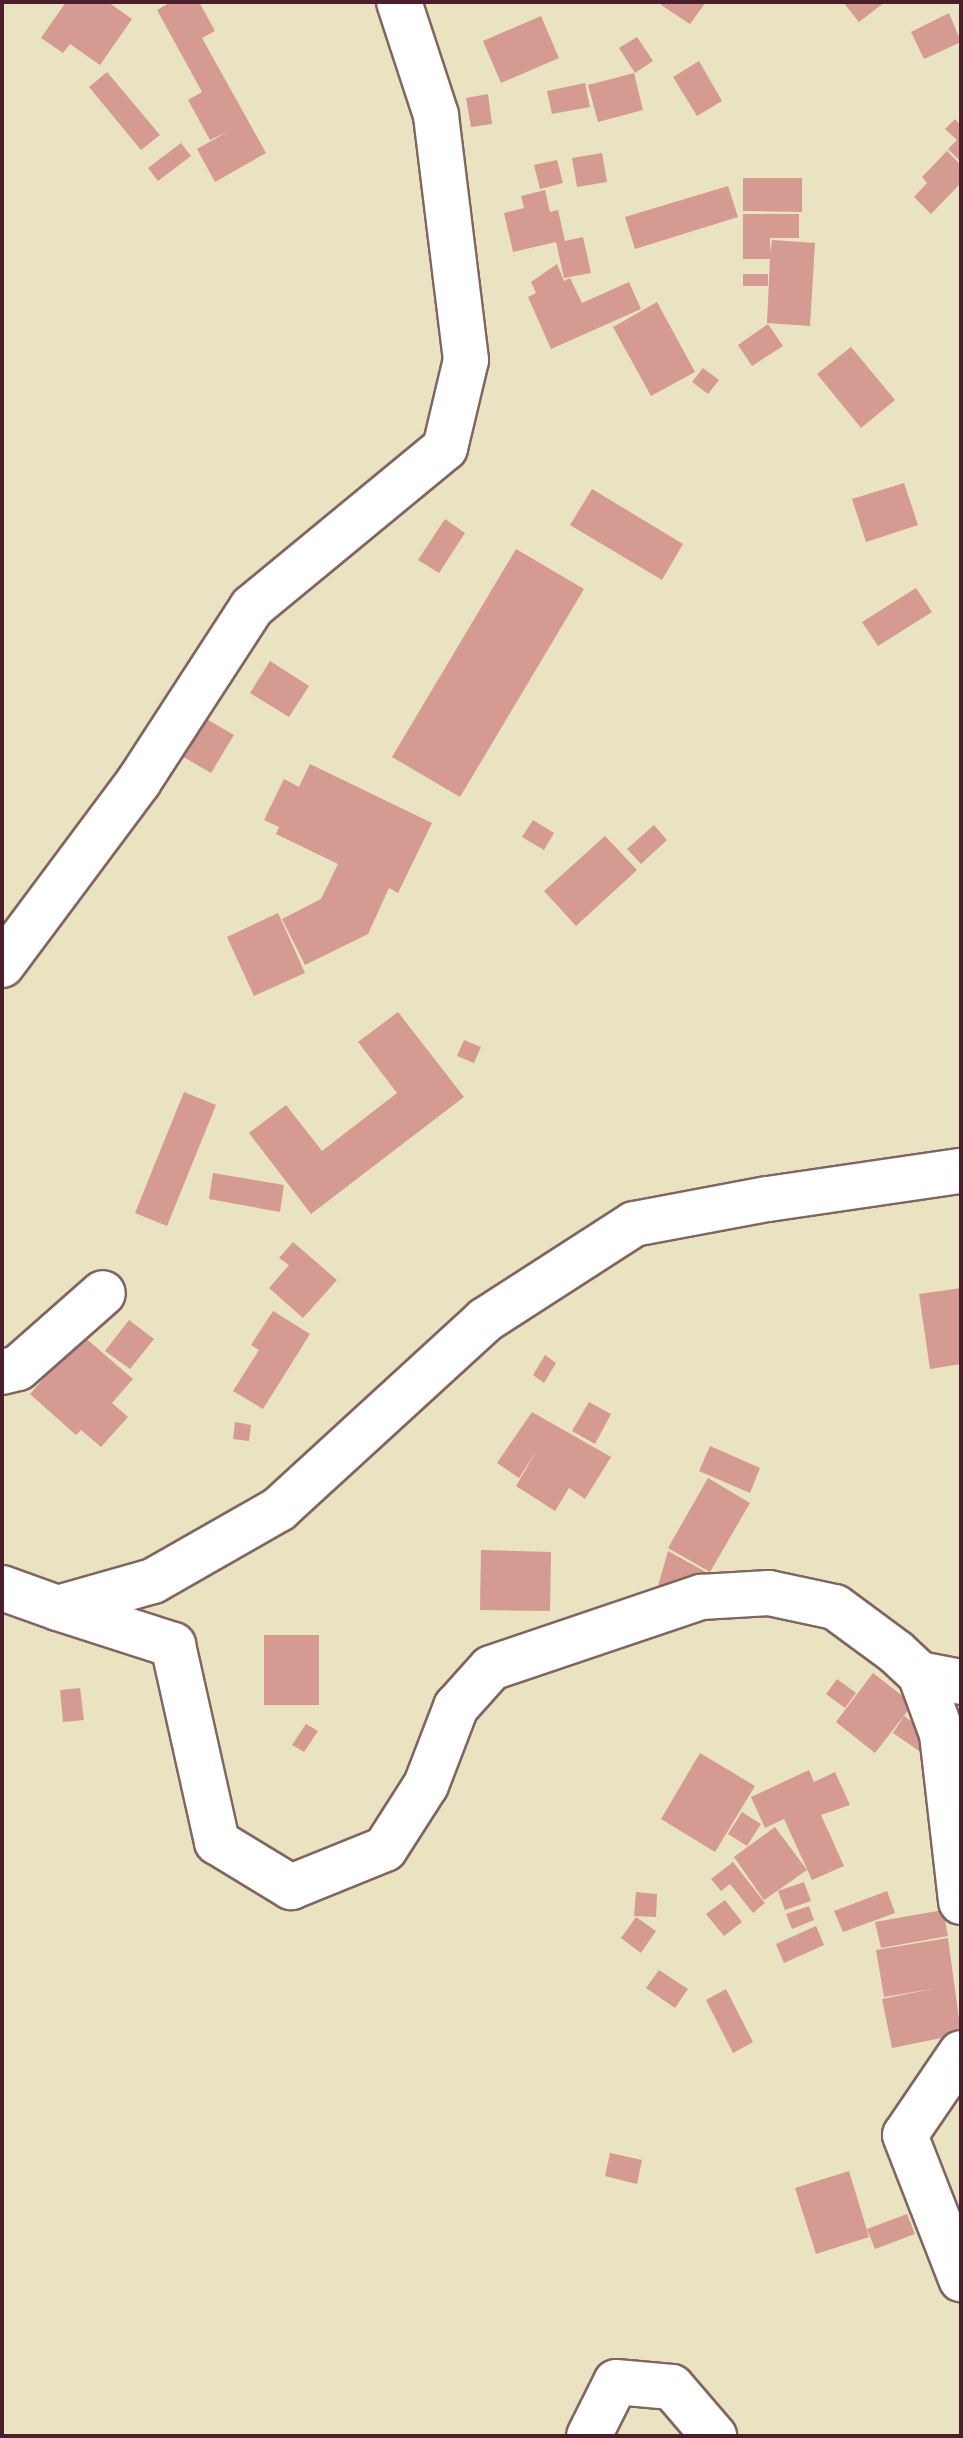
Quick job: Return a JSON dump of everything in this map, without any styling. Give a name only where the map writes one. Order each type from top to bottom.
[{"type":"street","points":[[2,965],[139,781],[252,607],[445,448],[466,360],[436,115],[399,2]]},
{"type":"street","points":[[58,1608],[153,1581],[279,1509],[485,1320],[634,1224],[768,1199],[961,1171]]},
{"type":"street","points":[[2,1372],[18,1368],[103,1293]]},
{"type":"street","points":[[2,1588],[173,1645],[217,1842],[291,1887],[385,1849],[426,1785],[456,1707],[491,1668],[701,1597],[769,1593],[835,1607],[896,1652],[940,1678],[942,1734],[961,1902]]},
{"type":"street","points":[[961,2053],[905,2135],[961,2279]]},
{"type":"street","points":[[589,2436],[616,2382],[672,2387],[714,2436]]},
{"type":"building","points":[[66,2],[108,2],[132,19],[100,65],[70,44],[63,53],[41,38]]},
{"type":"building","points":[[171,2],[199,2],[215,31],[202,38],[266,153],[215,182],[197,149],[229,131],[210,140],[188,100],[202,92],[157,10]]},
{"type":"building","points":[[663,2],[706,2],[690,24],[661,5]]},
{"type":"building","points":[[843,2],[885,2],[859,22]]},
{"type":"building","points":[[949,13],[961,42],[924,59],[911,32]]},
{"type":"building","points":[[541,16],[559,58],[501,83],[483,41]]},
{"type":"building","points":[[637,37],[653,61],[635,73],[619,48]]},
{"type":"building","points":[[699,61],[722,101],[697,116],[673,77]]},
{"type":"building","points":[[107,72],[160,135],[141,150],[89,87]]},
{"type":"building","points":[[634,73],[643,110],[598,122],[588,85]]},
{"type":"building","points":[[585,83],[590,107],[552,114],[547,91]]},
{"type":"building","points":[[488,94],[492,124],[471,127],[466,98]]},
{"type":"building","points":[[955,119],[961,126],[961,162],[948,149],[957,140],[945,129]]},
{"type":"building","points":[[181,143],[191,156],[158,181],[148,168]]},
{"type":"building","points":[[947,151],[961,165],[961,183],[931,214],[914,197],[927,183],[922,177]]},
{"type":"building","points":[[602,153],[607,182],[577,187],[572,158]]},
{"type":"building","points":[[557,160],[563,183],[540,189],[534,165]]},
{"type":"building","points":[[743,178],[802,178],[802,212],[743,211]]},
{"type":"building","points":[[728,186],[738,217],[635,249],[625,217]]},
{"type":"building","points":[[545,190],[550,212],[558,210],[565,241],[583,237],[591,273],[564,278],[556,242],[513,252],[504,213],[524,208],[521,196]]},
{"type":"building","points":[[743,214],[799,214],[799,238],[770,238],[770,253],[772,240],[815,243],[810,326],[767,323],[770,259],[743,259]]},
{"type":"building","points":[[557,264],[564,281],[570,278],[582,303],[629,282],[641,309],[551,349],[528,297],[536,293],[531,282]]},
{"type":"building","points":[[743,274],[768,274],[768,286],[743,286]]},
{"type":"building","points":[[657,302],[695,372],[651,396],[613,327]]},
{"type":"building","points":[[768,324],[783,346],[752,366],[738,345]]},
{"type":"building","points":[[851,347],[895,400],[861,428],[817,374]]},
{"type":"building","points":[[703,368],[719,380],[708,394],[692,382]]},
{"type":"building","points":[[904,483],[918,525],[866,542],[852,499]]},
{"type":"building","points":[[592,489],[683,544],[662,580],[570,525]]},
{"type":"building","points":[[445,519],[465,533],[439,573],[418,560]]},
{"type":"building","points":[[516,549],[584,589],[460,797],[392,757]]},
{"type":"building","points":[[916,588],[932,612],[878,646],[862,622]]},
{"type":"building","points":[[270,661],[309,686],[289,717],[250,693]]},
{"type":"building","points":[[203,717],[234,735],[211,773],[180,755]]},
{"type":"building","points":[[310,764],[432,823],[398,893],[389,888],[368,934],[305,965],[282,919],[321,899],[338,864],[276,834],[279,827],[264,820],[284,779],[299,787]]},
{"type":"building","points":[[533,820],[554,833],[544,850],[522,837]]},
{"type":"building","points":[[654,825],[667,840],[641,864],[627,849]]},
{"type":"building","points":[[605,836],[637,870],[576,926],[544,891]]},
{"type":"building","points":[[278,913],[305,973],[254,996],[227,937]]},
{"type":"building","points":[[398,1012],[464,1097],[311,1214],[249,1133],[286,1105],[322,1151],[397,1093],[358,1042]]},
{"type":"building","points":[[464,1040],[481,1047],[474,1063],[457,1056]]},
{"type":"building","points":[[184,1092],[216,1105],[167,1226],[135,1213]]},
{"type":"building","points":[[213,1173],[284,1185],[280,1212],[209,1199]]},
{"type":"building","points":[[293,1242],[337,1280],[303,1318],[269,1288],[289,1265],[279,1258]]},
{"type":"building","points":[[961,1288],[961,1364],[930,1369],[919,1294]]},
{"type":"building","points":[[273,1311],[310,1334],[263,1409],[233,1391],[259,1350],[251,1345]]},
{"type":"building","points":[[129,1320],[154,1339],[130,1369],[105,1351]]},
{"type":"building","points":[[82,1335],[133,1379],[112,1403],[128,1417],[101,1447],[81,1430],[76,1435],[30,1394]]},
{"type":"building","points":[[545,1355],[556,1363],[544,1383],[533,1375]]},
{"type":"building","points":[[589,1402],[611,1414],[595,1444],[572,1431]]},
{"type":"building","points":[[532,1412],[611,1457],[585,1499],[569,1488],[555,1511],[516,1486],[537,1450],[519,1478],[497,1463]]},
{"type":"building","points":[[235,1422],[251,1425],[249,1441],[233,1439]]},
{"type":"building","points":[[710,1446],[760,1468],[750,1493],[699,1471]]},
{"type":"building","points":[[708,1478],[750,1503],[710,1572],[668,1548]]},
{"type":"building","points":[[481,1550],[551,1552],[550,1611],[480,1610]]},
{"type":"building","points":[[668,1551],[711,1575],[656,1593]]},
{"type":"building","points":[[264,1635],[319,1635],[319,1705],[264,1705]]},
{"type":"building","points":[[873,1673],[913,1704],[875,1753],[836,1722]]},
{"type":"building","points":[[837,1679],[856,1693],[845,1708],[826,1694]]},
{"type":"building","points":[[80,1688],[84,1720],[63,1722],[60,1690]]},
{"type":"building","points":[[904,1716],[933,1737],[922,1753],[893,1733]]},
{"type":"building","points":[[306,1724],[318,1731],[304,1752],[292,1745]]},
{"type":"building","points":[[700,1753],[755,1786],[715,1852],[661,1819]]},
{"type":"building","points":[[809,1770],[814,1782],[835,1772],[850,1805],[821,1815],[844,1866],[812,1880],[784,1819],[765,1828],[751,1797]]},
{"type":"building","points":[[742,1812],[761,1824],[747,1846],[728,1834]]},
{"type":"building","points":[[775,1827],[807,1870],[764,1900],[734,1857]]},
{"type":"building","points":[[733,1862],[765,1903],[753,1913],[730,1884],[721,1891],[711,1879]]},
{"type":"building","points":[[804,1882],[811,1901],[785,1910],[778,1891]]},
{"type":"building","points":[[887,1891],[895,1913],[843,1932],[834,1911]]},
{"type":"building","points":[[636,1892],[657,1894],[656,1917],[634,1916]]},
{"type":"building","points":[[725,1900],[742,1922],[724,1936],[706,1914]]},
{"type":"building","points":[[809,1906],[814,1920],[792,1929],[786,1914]]},
{"type":"building","points":[[943,1910],[948,1936],[881,1948],[875,1922]]},
{"type":"building","points":[[636,1917],[656,1931],[641,1953],[621,1938]]},
{"type":"building","points":[[816,1926],[824,1945],[784,1963],[776,1944]]},
{"type":"building","points":[[948,1938],[961,2034],[892,2048],[882,1999],[937,1988],[884,1997],[876,1950]]},
{"type":"building","points":[[659,1970],[688,1989],[675,2008],[646,1988]]},
{"type":"building","points":[[726,1989],[753,2042],[733,2053],[706,2000]]},
{"type":"building","points":[[610,2153],[642,2160],[637,2184],[605,2176]]},
{"type":"building","points":[[849,2171],[869,2237],[816,2254],[795,2188]]},
{"type":"building","points":[[907,2214],[915,2234],[875,2249],[867,2229]]}]
